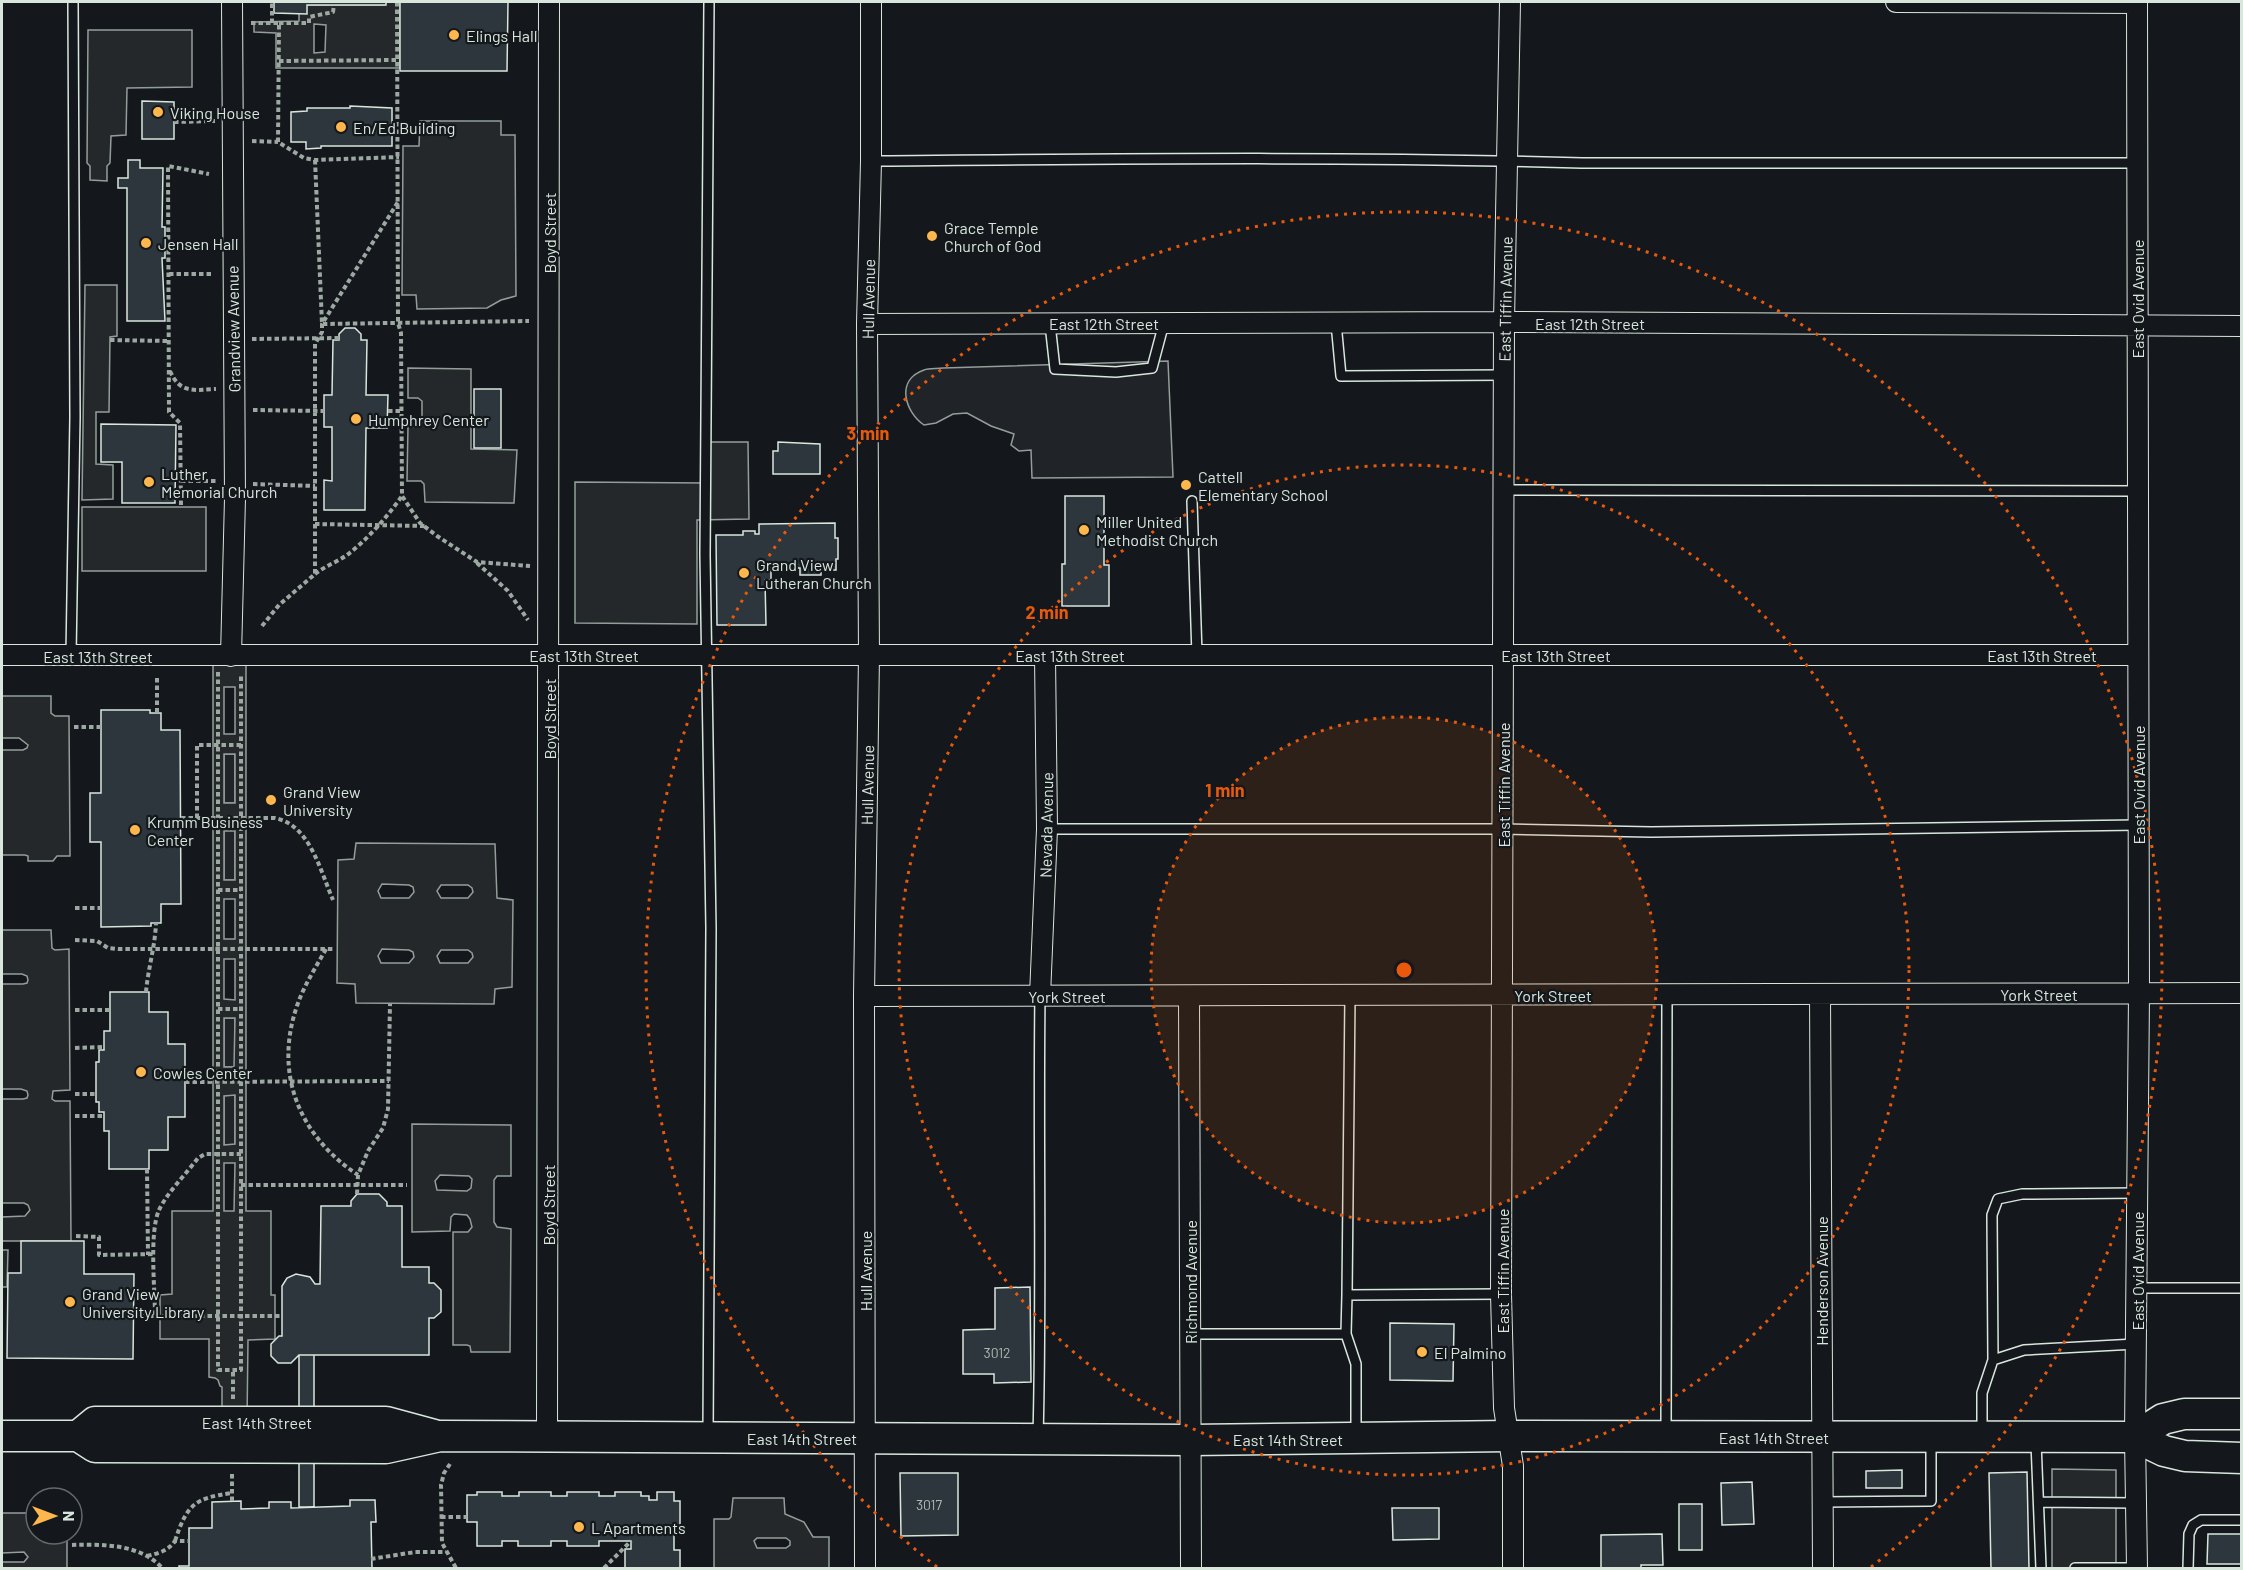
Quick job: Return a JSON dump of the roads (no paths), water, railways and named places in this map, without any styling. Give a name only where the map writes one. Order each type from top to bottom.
[{"type":"main road","points":[[2135,1437],[2163,1419],[2184,1413],[2241,1414]]},
{"type":"main road","name":"East 14th Street","points":[[2,1436],[78,1436],[95,1448],[386,1448],[440,1436],[1190,1440],[1509,1436],[2135,1437],[2164,1451],[2185,1456],[2241,1458]]},
{"type":"street","name":"Grandview Avenue","points":[[230,656],[235,482],[232,2]]},
{"type":"street","name":"Boyd Street","points":[[547,1437],[549,2]]},
{"type":"street","name":"Hull Avenue","points":[[865,1569],[864,996],[869,655],[867,324],[871,161],[871,2]]},
{"type":"street","name":"East Tiffin Avenue","points":[[1510,2],[1504,322],[1501,1294],[1504,1408],[1513,1466],[1513,1569]]},
{"type":"street","points":[[1896,2],[2138,2]]},
{"type":"street","name":"East Ovid Avenue","points":[[2138,2],[2139,994],[2135,1437],[2138,1568]]},
{"type":"street","name":"East 12th Street","points":[[867,324],[1504,322],[2241,326]]},
{"type":"street","name":"East 13th Street","points":[[2,655],[2138,655]]},
{"type":"street","name":"Nevada Avenue","points":[[1041,996],[1047,829],[1045,655]]},
{"type":"street","name":"York Street","points":[[864,996],[2241,993]]},
{"type":"street","name":"Henderson Avenue","points":[[1820,994],[1823,1569]]},
{"type":"street","name":"Richmond Avenue","points":[[1189,996],[1191,1569]]},
{"type":"lane","points":[[71,655],[75,417],[74,2]]},
{"type":"lane","points":[[708,1438],[711,928],[706,655],[709,2]]},
{"type":"lane","points":[[871,161],[2138,163]]},
{"type":"lane","points":[[1336,322],[1341,376],[1504,375]]},
{"type":"lane","points":[[1050,324],[1055,369],[1116,372],[1152,368],[1164,323]]},
{"type":"lane","points":[[1504,490],[2138,491]]},
{"type":"lane","points":[[1192,501],[1197,655]]},
{"type":"lane","points":[[1047,829],[1503,829],[1651,832],[2138,825]]},
{"type":"lane","points":[[1350,995],[1346,1334],[1356,1364],[1356,1439]]},
{"type":"lane","points":[[1666,1437],[1667,995]]},
{"type":"lane","points":[[1038,1439],[1041,1335],[1038,1134],[1041,996]]},
{"type":"lane","points":[[1982,1436],[1982,1393],[1993,1360],[1992,1215],[1998,1198],[2022,1194],[2137,1193]]},
{"type":"lane","points":[[2136,1288],[2241,1288]]},
{"type":"lane","points":[[1347,1295],[1501,1294]]},
{"type":"lane","points":[[1190,1334],[1346,1334]]},
{"type":"lane","points":[[1993,1360],[2024,1350],[2136,1344]]},
{"type":"lane","points":[[1822,1502],[1930,1501],[1931,1436]]},
{"type":"lane","points":[[2036,1437],[2041,1569]]},
{"type":"lane","points":[[2038,1502],[2136,1503]]},
{"type":"lane","points":[[2188,1569],[2189,1533],[2193,1525],[2201,1520],[2241,1520]]},
{"type":"lane","points":[[2075,1569],[2138,1568]]},
{"type":"place","name":"Elings Hall","points":[[454,35]]},
{"type":"place","name":"Viking House","points":[[158,112]]},
{"type":"place","name":"En/Ed Building","points":[[341,127]]},
{"type":"place","name":"Grace Temple Church of God","points":[[932,236]]},
{"type":"place","name":"Jensen Hall","points":[[146,243]]},
{"type":"place","name":"Humphrey Center","points":[[356,419]]},
{"type":"place","name":"Luther Memorial Church","points":[[149,482]]},
{"type":"place","name":"Cattell Elementary School","points":[[1186,485]]},
{"type":"place","name":"Miller United Methodist Church","points":[[1084,530]]},
{"type":"place","name":"Grand View Lutheran Church","points":[[744,573]]},
{"type":"place","name":"Grand View University","points":[[271,800]]},
{"type":"place","name":"Krumm Business Center","points":[[135,830]]},
{"type":"place","name":"Cowles Center","points":[[141,1072]]},
{"type":"place","name":"Grand View University Library","points":[[70,1302]]},
{"type":"place","name":"El Palmino","points":[[1422,1352]]},
{"type":"place","name":"L Apartments","points":[[579,1527]]}]
